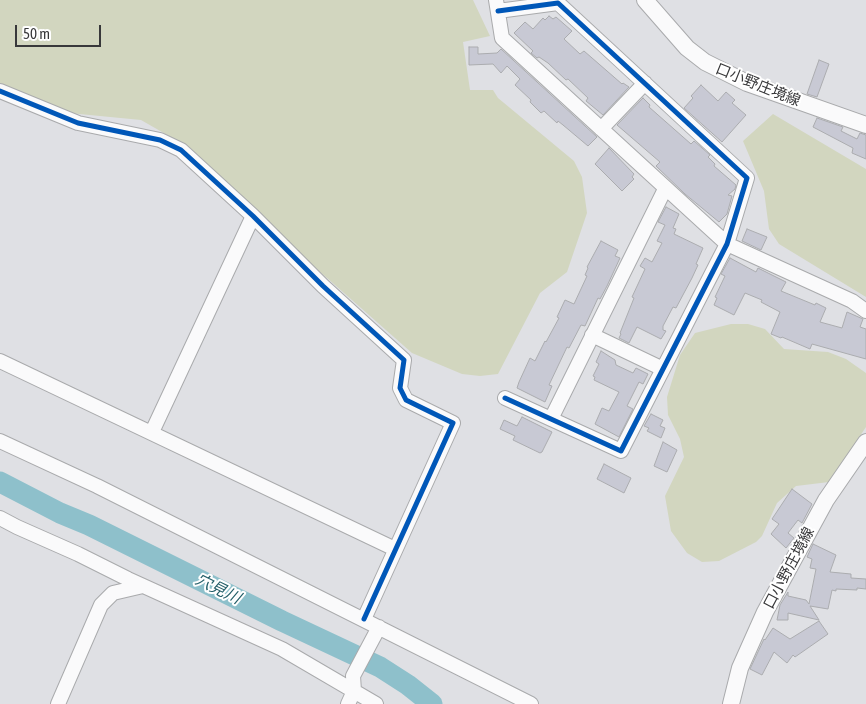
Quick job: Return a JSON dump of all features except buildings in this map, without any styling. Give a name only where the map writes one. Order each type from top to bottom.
[{"type":"main road","name":"口小野庄境線","points":[[645,0],[687,48],[705,62],[747,83],[866,124]]},
{"type":"main road","name":"口小野庄境線","points":[[730,704],[740,668],[765,612],[826,500],[866,442]]},
{"type":"street","points":[[505,398],[620,451],[727,244],[747,178],[558,3],[497,6],[502,38],[727,244],[852,301],[866,311]]},
{"type":"street","points":[[601,129],[645,83]]},
{"type":"street","points":[[0,91],[78,123],[160,140],[181,150],[253,216],[323,286],[404,360],[400,388],[406,400],[453,423],[364,619]]},
{"type":"street","points":[[551,419],[666,189]]},
{"type":"street","points":[[152,432],[253,216]]},
{"type":"street","points":[[592,335],[663,369]]},
{"type":"street","points":[[0,361],[395,549]]},
{"type":"street","points":[[0,441],[97,486],[531,704]]},
{"type":"street","points":[[0,518],[17,528],[282,649],[351,698],[376,704]]},
{"type":"street","points":[[58,704],[101,605],[113,593],[143,586]]},
{"type":"street","points":[[351,698],[353,676],[379,627]]},
{"type":"green space","points":[[0,0],[473,0],[490,36],[463,42],[470,90],[493,90],[498,98],[574,161],[582,177],[587,213],[567,272],[540,293],[498,374],[480,376],[462,374],[412,353],[293,248],[190,148],[141,120],[69,113],[0,84]]},
{"type":"green space","points":[[773,114],[866,169],[866,297],[779,244],[769,229],[764,191],[743,141]]},
{"type":"green space","points":[[731,324],[748,324],[765,329],[784,349],[828,352],[846,359],[866,373],[866,427],[829,482],[796,486],[777,503],[762,536],[756,542],[719,561],[702,562],[687,553],[671,531],[665,496],[684,457],[680,439],[668,415],[667,397],[680,355],[695,333]]},
{"type":"waterway","name":"穴見川","points":[[0,482],[60,513],[89,525],[282,621],[380,667],[408,685],[432,704]]},
{"type":"cycle path","points":[[498,11],[558,3],[747,178],[727,244],[621,451],[505,398]]},
{"type":"cycle path","points":[[0,91],[78,123],[160,140],[181,150],[253,216],[323,286],[404,360],[400,388],[406,400],[453,423],[364,619]]}]
